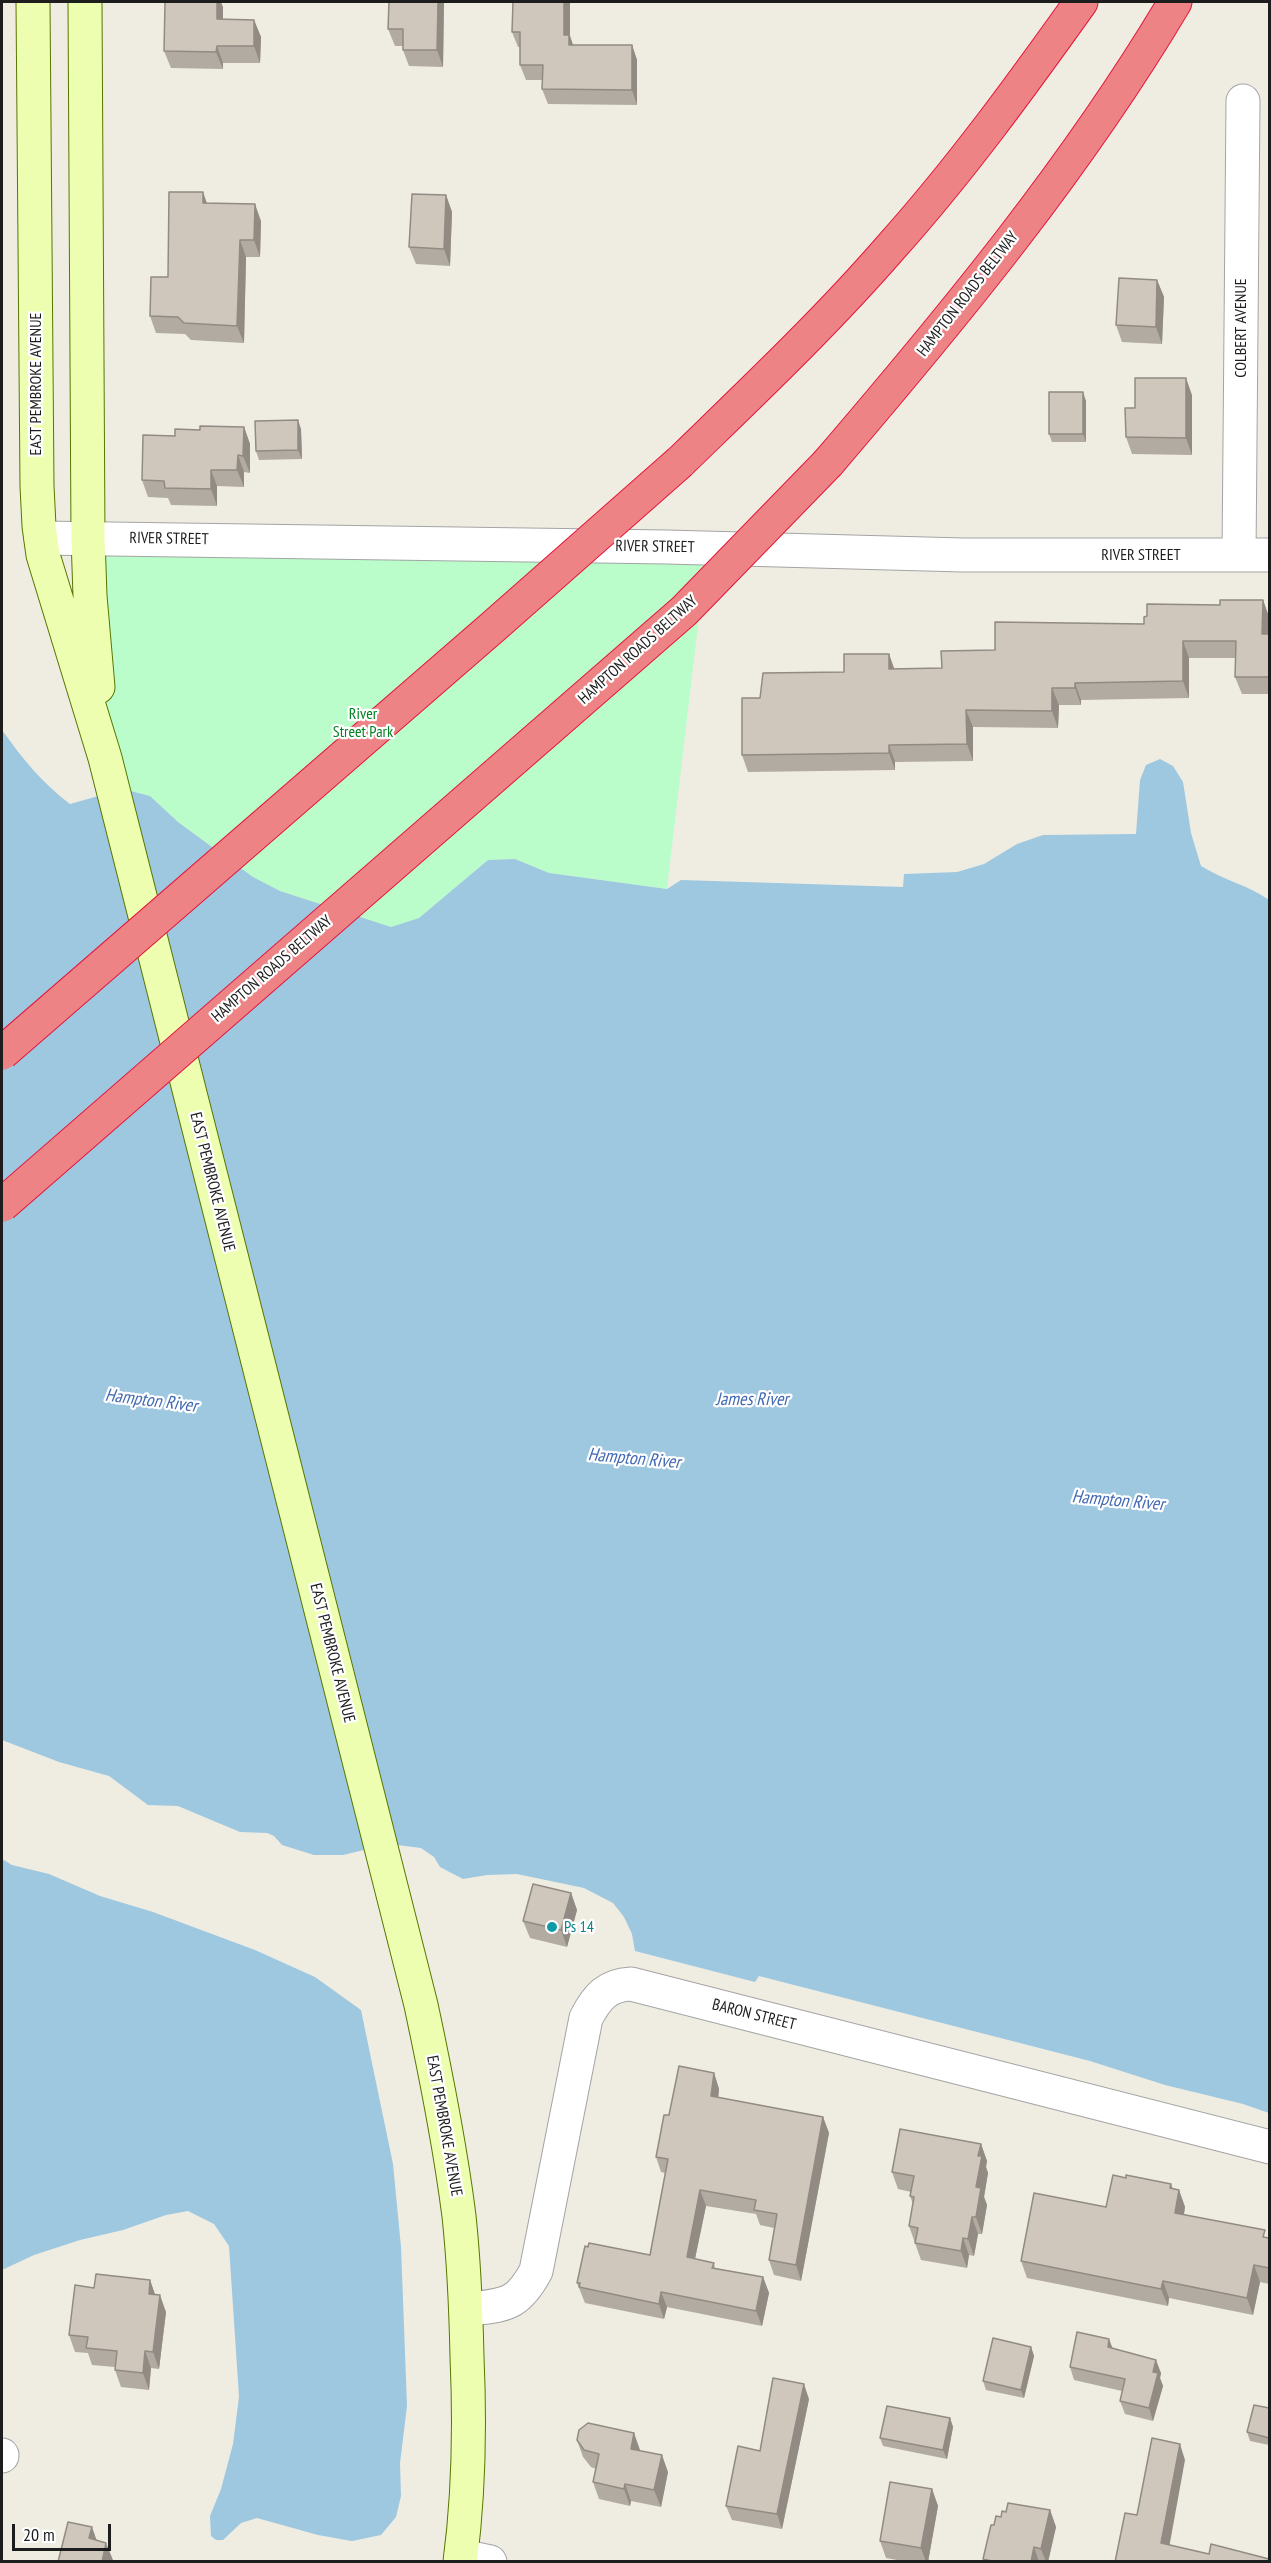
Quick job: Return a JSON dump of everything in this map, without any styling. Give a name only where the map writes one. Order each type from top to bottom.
[{"type":"highway","points":[[2,1053],[680,462],[809,337],[892,247],[1019,89],[1081,2]]},
{"type":"highway","name":"HAMPTON ROADS BELTWAY","points":[[2,1205],[684,610],[828,463],[984,276],[1064,169],[1146,51],[1175,2]]},
{"type":"main road","name":"EAST PEMBROKE AVENUE","points":[[33,2],[37,486],[40,538],[45,564],[105,758],[421,2005],[449,2144],[459,2218],[466,2310],[470,2560]]},
{"type":"main road","name":"EAST PEMBROKE AVENUE","points":[[84,2],[88,538],[90,596],[105,758]]},
{"type":"street","name":"COLBERT AVENUE","points":[[1243,101],[1254,555]]},
{"type":"street","name":"RIVER STREET","points":[[40,538],[655,547],[963,555],[1254,555]]},
{"type":"street","name":"BARON STREET","points":[[466,2310],[509,2303],[525,2290],[536,2271],[586,2018],[594,2002],[606,1990],[618,1984],[631,1984],[1269,2147]]},
{"type":"green space","name":"River Street Park","points":[[84,537],[708,540],[667,889],[549,873],[515,859],[488,860],[419,918],[391,927],[280,891],[253,877],[178,822],[150,796],[123,789],[103,704]]},
{"type":"water","name":"James River","points":[[2,730],[33,770],[70,804],[123,789],[150,796],[178,822],[253,877],[280,891],[391,927],[419,918],[488,860],[515,859],[549,873],[667,889],[681,880],[903,887],[904,874],[957,872],[984,864],[1017,844],[1043,835],[1136,834],[1140,780],[1146,765],[1160,759],[1173,766],[1183,782],[1191,833],[1201,866],[1269,900],[1269,2113],[1243,2104],[1165,2085],[1090,2061],[759,1976],[755,1982],[635,1951],[632,1934],[624,1917],[613,1903],[584,1888],[517,1874],[463,1879],[440,1867],[434,1857],[421,1848],[389,1844],[343,1855],[314,1855],[282,1845],[274,1836],[267,1833],[240,1832],[178,1806],[148,1805],[109,1776],[59,1762],[2,1740]]},
{"type":"water","points":[[2,1859],[12,1865],[49,1874],[100,1896],[153,1912],[255,1950],[315,1977],[361,2010],[393,2164],[401,2247],[407,2406],[400,2463],[401,2496],[396,2517],[381,2535],[352,2541],[318,2535],[257,2518],[241,2523],[223,2540],[216,2540],[211,2536],[210,2516],[221,2489],[233,2444],[239,2397],[229,2246],[214,2224],[188,2211],[166,2215],[123,2230],[80,2240],[34,2255],[2,2270]]},
{"type":"building","points":[[165,2],[217,2],[217,19],[254,20],[254,46],[217,46],[216,52],[164,51]]},
{"type":"building","points":[[389,2],[438,2],[437,50],[403,50],[403,29],[388,29]]},
{"type":"building","points":[[513,2],[564,2],[564,35],[569,35],[569,45],[632,45],[632,90],[542,89],[543,65],[520,65],[520,32],[512,32]]},
{"type":"building","points":[[169,192],[203,192],[203,203],[255,204],[254,240],[240,240],[237,326],[184,323],[178,317],[150,316],[151,277],[168,277]]},
{"type":"building","points":[[412,194],[446,195],[444,249],[409,247]]},
{"type":"building","points":[[1119,278],[1157,280],[1156,327],[1116,325]]},
{"type":"building","points":[[1135,378],[1186,378],[1186,438],[1126,437],[1125,408],[1135,408]]},
{"type":"building","points":[[1049,392],[1083,392],[1083,434],[1049,434]]},
{"type":"building","points":[[298,420],[298,450],[256,451],[255,421]]},
{"type":"building","points":[[200,426],[244,427],[243,456],[238,455],[237,470],[211,470],[211,489],[165,488],[164,481],[142,480],[143,435],[175,436],[175,429],[200,430]]},
{"type":"building","points":[[1220,600],[1263,600],[1262,634],[1269,634],[1269,677],[1235,677],[1236,641],[1183,641],[1183,681],[1075,683],[1075,688],[1052,688],[1052,711],[966,710],[967,744],[889,745],[889,753],[742,755],[742,698],[760,698],[763,673],[844,672],[844,654],[889,654],[889,669],[942,668],[941,651],[995,650],[995,622],[1144,624],[1147,604],[1220,605]]},
{"type":"building","points":[[533,1884],[571,1893],[561,1930],[523,1921]]},
{"type":"building","points":[[679,2066],[714,2073],[711,2096],[823,2117],[796,2265],[769,2260],[777,2214],[754,2210],[756,2200],[700,2190],[687,2257],[714,2263],[712,2268],[763,2277],[756,2311],[661,2292],[659,2304],[579,2287],[580,2283],[577,2283],[585,2246],[588,2247],[589,2243],[650,2255],[668,2159],[656,2157],[664,2115],[669,2115]]},
{"type":"building","points":[[900,2129],[981,2144],[978,2156],[982,2156],[976,2187],[981,2188],[976,2217],[972,2217],[968,2239],[963,2238],[961,2251],[915,2243],[918,2228],[909,2226],[914,2197],[910,2196],[914,2176],[892,2172]]},
{"type":"building","points":[[1113,2175],[1126,2178],[1126,2175],[1171,2184],[1170,2188],[1179,2190],[1175,2213],[1265,2230],[1263,2237],[1269,2238],[1269,2268],[1254,2265],[1247,2298],[1163,2281],[1161,2289],[1021,2261],[1034,2193],[1106,2207]]},
{"type":"building","points":[[96,2274],[150,2280],[149,2294],[160,2295],[153,2352],[145,2351],[143,2373],[115,2370],[117,2351],[86,2348],[88,2337],[69,2335],[75,2285],[94,2288]]},
{"type":"building","points":[[1077,2332],[1109,2339],[1108,2347],[1156,2360],[1153,2372],[1158,2373],[1149,2408],[1120,2401],[1125,2379],[1070,2367]]},
{"type":"building","points":[[993,2338],[1031,2347],[1021,2390],[983,2381]]},
{"type":"building","points":[[773,2378],[804,2384],[777,2514],[726,2506],[738,2446],[760,2451]]},
{"type":"building","points":[[1254,2405],[1269,2408],[1269,2438],[1247,2432]]},
{"type":"building","points":[[887,2406],[950,2418],[943,2450],[880,2438]]},
{"type":"building","points":[[588,2423],[634,2433],[631,2449],[662,2455],[654,2490],[625,2484],[624,2489],[593,2482],[599,2454],[584,2450],[577,2440],[579,2430]]},
{"type":"building","points":[[1152,2438],[1180,2444],[1161,2543],[1209,2554],[1211,2544],[1269,2559],[1269,2562],[1115,2562],[1125,2513],[1137,2515]]},
{"type":"building","points":[[890,2482],[932,2489],[921,2548],[880,2541]]},
{"type":"building","points":[[1008,2503],[1050,2510],[1041,2549],[1034,2547],[1031,2562],[996,2562],[983,2559],[991,2525],[994,2525],[996,2516],[1001,2517],[1002,2511],[1006,2512]]},
{"type":"building","points":[[68,2522],[92,2527],[89,2538],[106,2543],[102,2562],[58,2562]]},
{"type":"place","name":"Ps 14","points":[[552,1927]]},
{"type":"water label","name":"Hampton River","points":[[151,1401]]},
{"type":"water label","name":"Hampton River","points":[[634,1459]]},
{"type":"water label","name":"Hampton River","points":[[1118,1501]]}]
